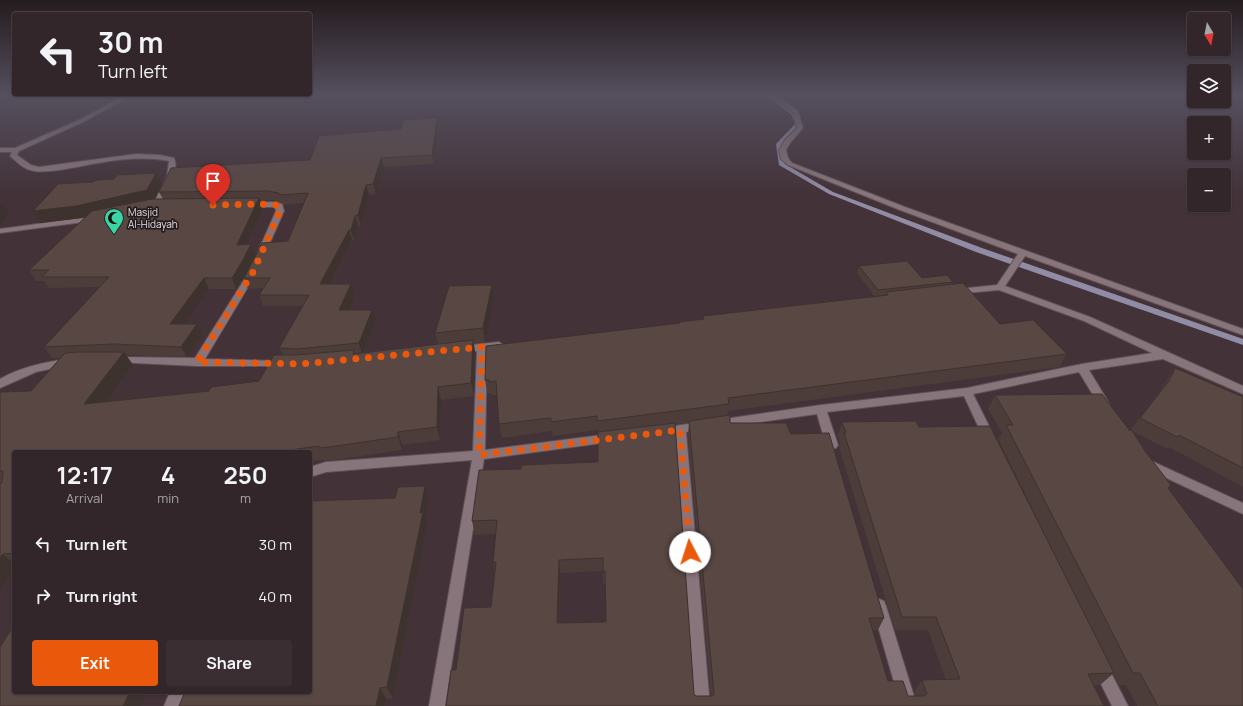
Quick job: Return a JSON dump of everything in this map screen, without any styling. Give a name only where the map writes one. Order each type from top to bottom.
[{"type":"street","points":[[14,153],[66,128]]},
{"type":"street","points":[[800,128],[782,149],[781,156],[790,164],[845,187],[1243,332]]},
{"type":"street","points":[[0,150],[14,153],[26,166],[35,169],[50,169],[97,161],[144,157],[161,156],[172,159],[173,162],[168,182],[157,206]]},
{"type":"street","points":[[197,362],[253,272],[280,211],[279,206],[272,204],[240,205]]},
{"type":"street","points":[[0,231],[105,216]]},
{"type":"street","points":[[1002,285],[1023,253]]},
{"type":"street","points":[[945,294],[1002,285],[1086,319],[1164,356],[1243,390]]},
{"type":"street","points":[[451,350],[511,344]]},
{"type":"street","points":[[437,706],[479,455],[482,347]]},
{"type":"street","points":[[649,434],[821,409],[967,392],[1082,368],[1164,356]]},
{"type":"street","points":[[110,360],[294,364]]},
{"type":"street","points":[[0,384],[11,378],[46,365],[80,361]]},
{"type":"street","points":[[1082,368],[1110,414]]},
{"type":"street","points":[[967,392],[995,449]]},
{"type":"street","points":[[821,409],[834,454]]},
{"type":"street","points":[[680,430],[702,706]]},
{"type":"street","points":[[312,471],[326,467],[479,455],[618,437]]},
{"type":"street","points":[[1154,479],[1137,458],[1243,509]]},
{"type":"street","points":[[875,592],[909,706]]},
{"type":"street","points":[[1095,656],[1120,706]]},
{"type":"street","points":[[172,706],[177,694]]},
{"type":"building","points":[[436,128],[432,155],[381,158],[373,184],[366,185],[358,215],[355,216],[351,230],[349,230],[320,284],[351,284],[339,310],[372,310],[359,343],[296,349],[279,348],[309,295],[259,295],[270,278],[244,278],[262,243],[288,241],[308,193],[280,195],[279,193],[268,191],[159,192],[171,168],[310,160],[319,136],[401,129]]},
{"type":"building","points":[[156,173],[147,190],[76,206],[33,211],[58,184],[94,182],[96,180],[114,179],[117,175]]},
{"type":"building","points":[[259,198],[237,245],[251,244],[232,278],[204,278],[170,324],[197,324],[181,347],[114,344],[44,347],[109,277],[42,277],[49,270],[29,270],[92,211],[152,199]]},
{"type":"building","points":[[907,261],[922,278],[947,275],[953,282],[878,290],[859,266]]},
{"type":"building","points":[[963,283],[1000,324],[1033,320],[1067,354],[728,398],[729,404],[597,421],[597,416],[551,422],[551,418],[499,424],[496,381],[489,382],[489,380],[485,380],[486,346],[680,323],[679,322],[704,319],[703,316],[888,295],[886,292]]},
{"type":"building","points":[[492,285],[483,328],[435,333],[449,286]]},
{"type":"building","points":[[473,340],[471,383],[438,387],[437,427],[398,432],[398,437],[329,447],[319,448],[319,446],[290,450],[12,450],[12,553],[3,554],[0,558],[0,483],[2,483],[3,471],[0,471],[0,392],[31,391],[65,353],[124,352],[84,404],[209,391],[211,387],[259,381],[274,355],[296,355],[354,350],[353,354]]},
{"type":"building","points":[[1175,368],[1243,397],[1243,468],[1179,435],[1177,437],[1140,418],[1169,381]]},
{"type":"building","points":[[1102,394],[1130,431],[1131,429],[1145,451],[1171,485],[1168,488],[1243,589],[1243,706],[1158,706],[1140,673],[1133,673],[1006,425],[1013,425],[995,395]]},
{"type":"building","points":[[730,415],[730,423],[786,423],[791,434],[829,433],[884,618],[869,618],[888,681],[903,681],[908,696],[925,696],[927,694],[922,680],[960,679],[936,617],[902,617],[844,433],[846,433],[842,422],[916,421],[919,427],[990,426],[1114,673],[1088,674],[1104,706],[446,706],[451,670],[456,670],[464,608],[491,607],[496,562],[493,562],[497,520],[472,521],[479,470],[521,469],[521,465],[598,462],[598,432],[675,423],[694,694],[696,696],[712,696],[714,694],[689,421]],"holes":[[[603,558],[603,571],[605,571],[606,622],[557,623],[559,560]]]},
{"type":"building","points":[[425,486],[420,513],[423,512],[387,687],[380,688],[376,706],[179,706],[184,694],[312,694],[312,501],[395,498],[398,487]]},
{"type":"building","points":[[12,628],[12,694],[129,694],[123,706],[0,706],[0,647]]},
{"type":"waterway","points":[[794,128],[779,144],[782,165],[831,193],[979,250],[1243,342]]},
{"type":"place","name":"Masjid Al-Hidayah","points":[[114,235]]},
{"type":"route","points":[[213,205],[272,204],[279,206],[280,211],[253,272],[197,362],[301,364],[482,347],[479,455],[680,430],[690,552]]}]
